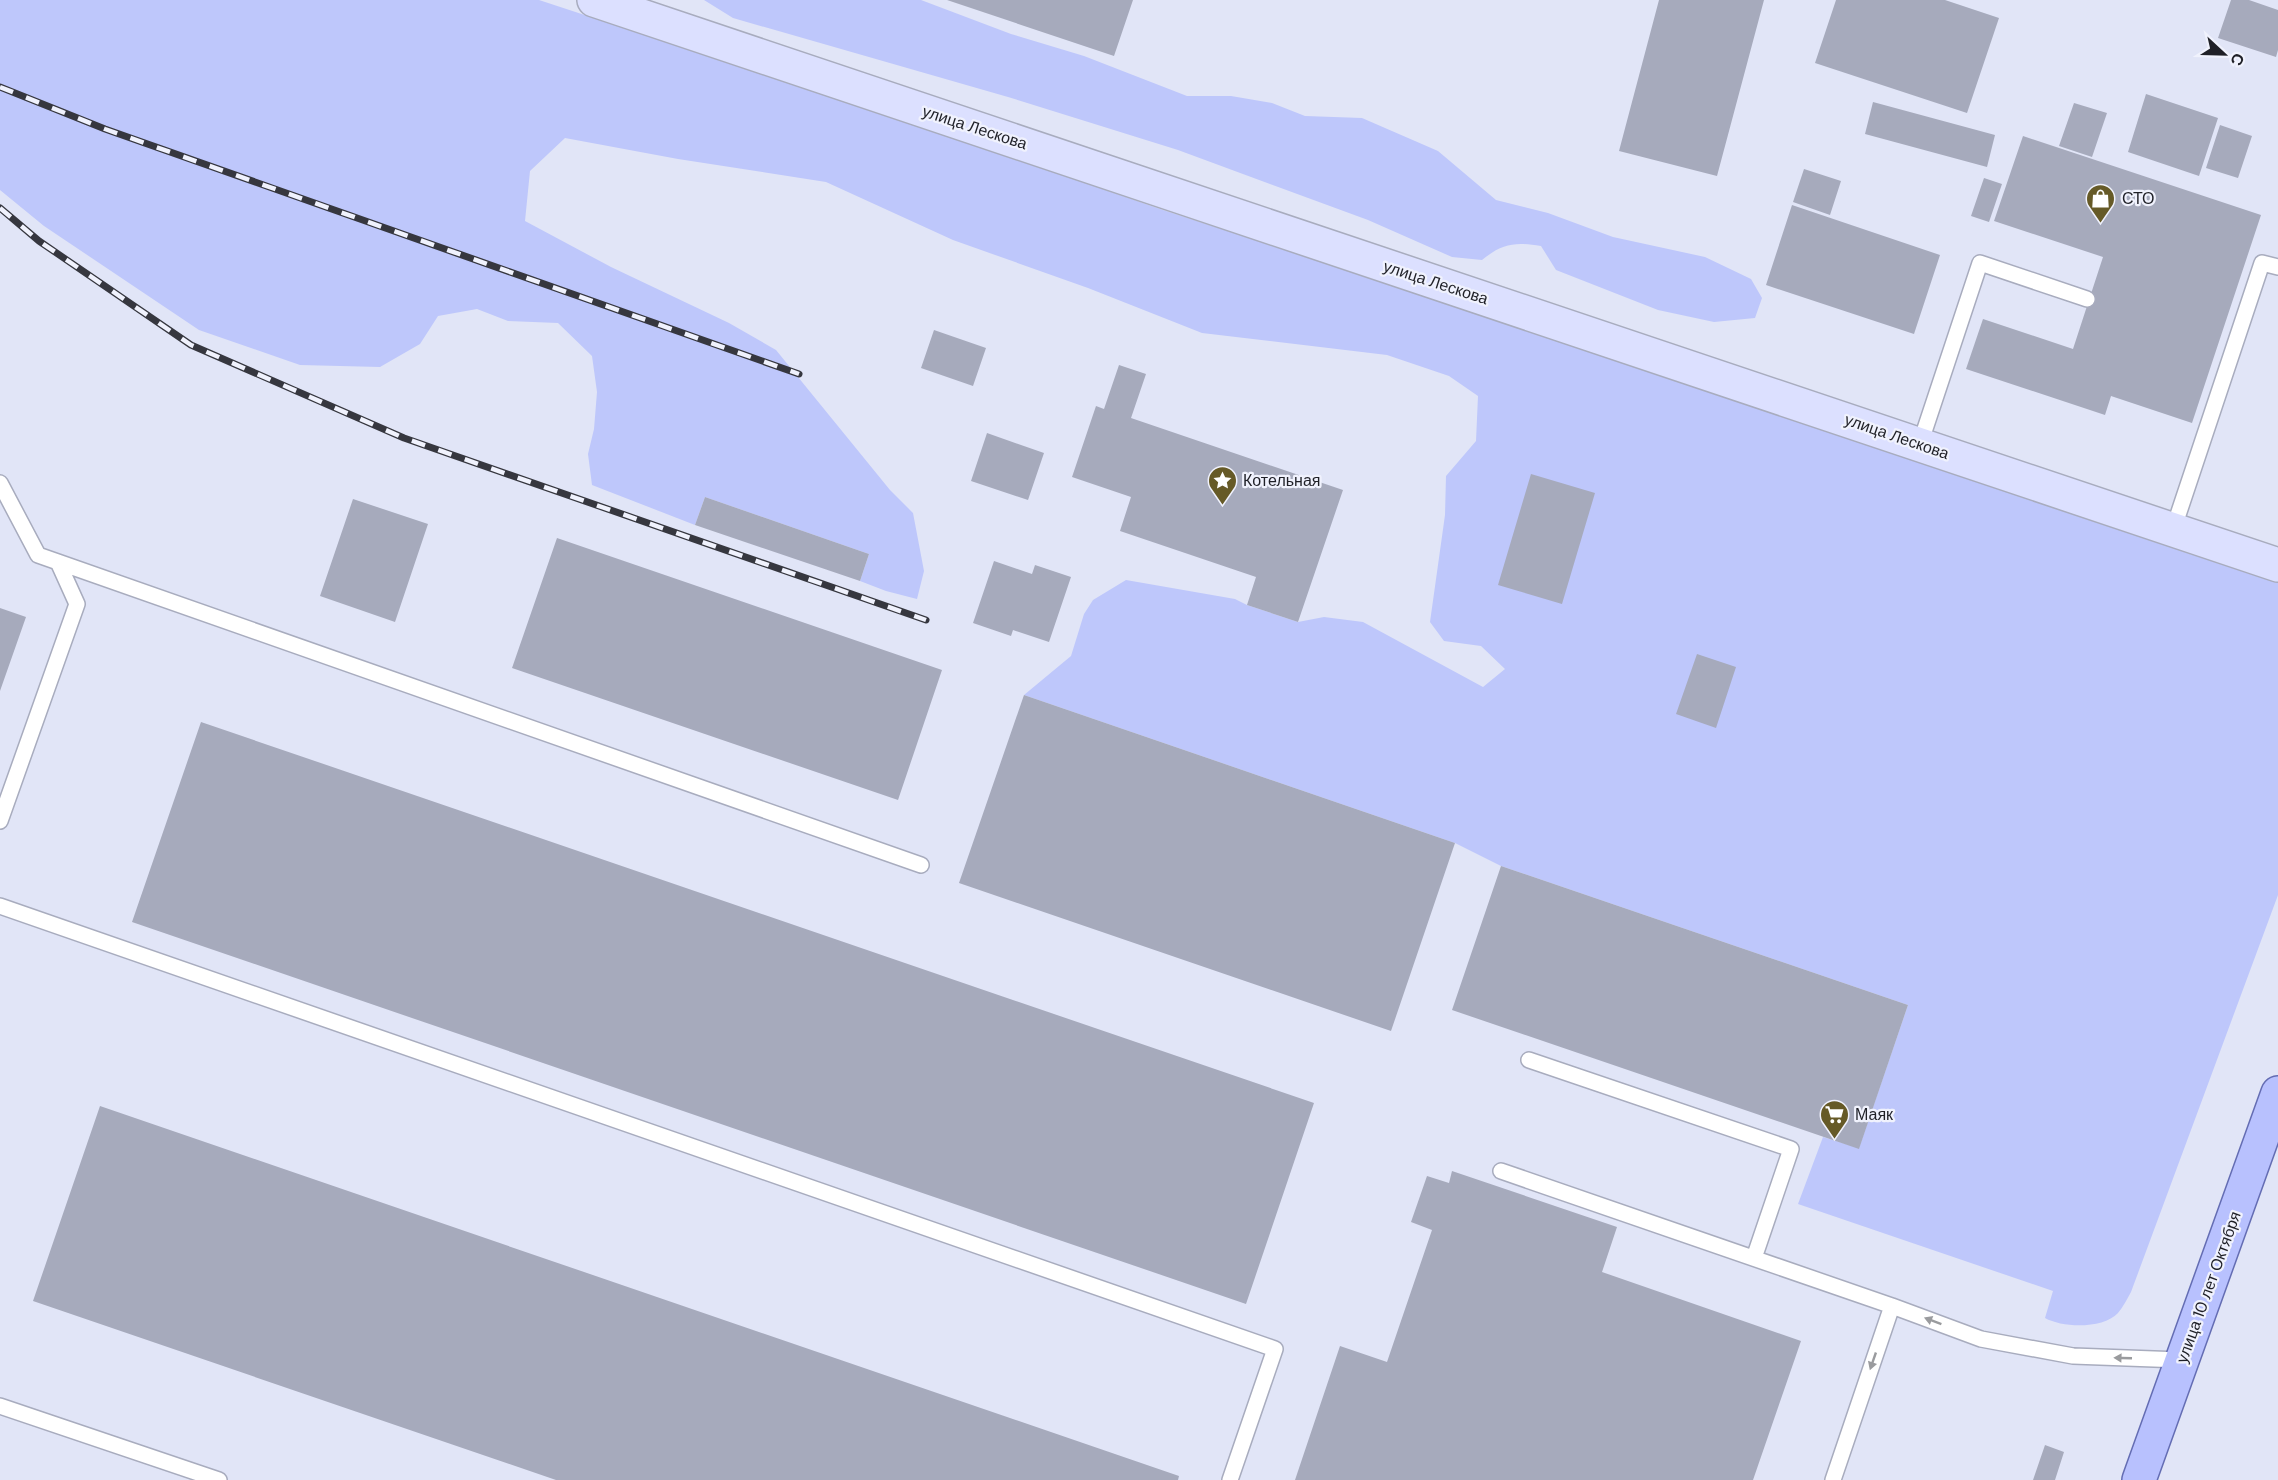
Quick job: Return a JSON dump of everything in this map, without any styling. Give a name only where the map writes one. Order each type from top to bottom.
[{"type":"main road","name":"улица Лескова","points":[[594,0],[2278,565]]},
{"type":"main road","name":"улица 10 лет Октября","points":[[2139,1480],[2278,1093]]},
{"type":"lane","points":[[1920,444],[1980,263],[2087,299]]},
{"type":"lane","points":[[2173,530],[2262,263],[2278,267]]},
{"type":"lane","points":[[0,483],[38,555],[921,865]]},
{"type":"lane","points":[[0,821],[77,604],[58,562]]},
{"type":"lane","points":[[0,906],[1275,1349],[1230,1480]]},
{"type":"lane","points":[[1529,1060],[1791,1149],[1754,1258]]},
{"type":"lane","points":[[1501,1172],[1892,1306],[1981,1339],[2073,1356],[2181,1360]]},
{"type":"lane","points":[[1833,1480],[1892,1306]]},
{"type":"lane","points":[[0,1406],[219,1480]]},
{"type":"shaded area","points":[[0,0],[539,0],[895,117],[1163,210],[1725,393],[2024,494],[2190,554],[2278,581],[2278,895],[2131,1292],[2123,1306],[2118,1313],[2103,1322],[2083,1325],[2062,1324],[2045,1318],[2053,1291],[1798,1204],[1823,1137],[1859,1148],[1908,1005],[1501,866],[1455,843],[1024,695],[1071,656],[1084,614],[1093,600],[1126,580],[1235,599],[1298,622],[1324,617],[1363,622],[1483,687],[1505,669],[1481,646],[1444,641],[1430,622],[1445,515],[1446,476],[1476,441],[1478,396],[1449,376],[1387,355],[1202,333],[1088,288],[953,240],[826,182],[678,159],[565,138],[530,171],[525,221],[611,267],[729,323],[776,350],[890,490],[913,513],[924,571],[917,599],[886,591],[860,581],[869,554],[705,497],[695,525],[592,485],[588,454],[594,429],[597,392],[592,356],[558,323],[508,321],[477,309],[438,316],[420,344],[380,367],[300,365],[199,330],[44,226],[0,190]]},
{"type":"shaded area","points":[[704,0],[921,0],[1011,34],[1084,56],[1187,96],[1231,96],[1272,103],[1305,116],[1362,118],[1438,151],[1496,200],[1548,213],[1613,237],[1705,257],[1751,279],[1762,298],[1755,318],[1714,322],[1658,310],[1556,270],[1541,246],[1510,245],[1496,250],[1482,260],[1452,257],[1368,220],[1178,150],[1008,97],[733,18]]},
{"type":"building","points":[[947,0],[1133,0],[1114,56]]},
{"type":"building","points":[[1659,0],[1764,0],[1717,176],[1619,151]]},
{"type":"building","points":[[1836,0],[1945,0],[1999,18],[1967,113],[1815,63]]},
{"type":"building","points":[[2231,0],[2249,0],[2278,10],[2276,57],[2218,38]]},
{"type":"building","points":[[2146,94],[2218,118],[2199,176],[2128,152]]},
{"type":"building","points":[[1873,102],[1995,135],[1987,167],[1865,134]]},
{"type":"building","points":[[2074,103],[2107,113],[2092,157],[2059,146]]},
{"type":"building","points":[[2220,125],[2252,136],[2238,178],[2206,168]]},
{"type":"building","points":[[2023,136],[2261,215],[2192,423],[2111,396],[2105,415],[1966,369],[1983,319],[2073,349],[2103,257],[1994,221]]},
{"type":"building","points":[[1804,169],[1841,181],[1830,215],[1793,202]]},
{"type":"building","points":[[1984,178],[2002,184],[1989,222],[1971,216]]},
{"type":"building","points":[[1792,205],[1940,255],[1914,334],[1766,285]]},
{"type":"building","points":[[934,330],[986,348],[973,386],[921,368]]},
{"type":"building","points":[[1119,365],[1146,374],[1131,418],[1343,490],[1298,622],[1247,605],[1256,577],[1120,531],[1131,497],[1072,477],[1096,406],[1104,409]]},
{"type":"building","points":[[987,433],[1044,453],[1028,500],[971,481]]},
{"type":"building","points":[[1531,474],[1595,493],[1562,604],[1498,585]]},
{"type":"building","points":[[705,497],[869,554],[860,581],[695,525]]},
{"type":"building","points":[[353,499],[428,524],[395,622],[320,596]]},
{"type":"building","points":[[557,538],[942,670],[898,800],[512,668]]},
{"type":"building","points":[[994,561],[1032,574],[1035,565],[1071,577],[1049,642],[1013,630],[1011,636],[973,623]]},
{"type":"building","points":[[0,608],[26,617],[0,691]]},
{"type":"building","points":[[1697,654],[1736,667],[1716,728],[1676,714]]},
{"type":"building","points":[[1024,695],[1455,843],[1391,1031],[959,883]]},
{"type":"building","points":[[201,722],[1314,1103],[1246,1304],[132,922]]},
{"type":"building","points":[[1501,866],[1908,1005],[1859,1149],[1452,1010]]},
{"type":"building","points":[[100,1106],[1179,1476],[1178,1480],[556,1480],[33,1301]]},
{"type":"building","points":[[1452,1171],[1617,1227],[1602,1272],[1801,1341],[1753,1480],[1295,1480],[1340,1346],[1387,1362],[1432,1230],[1411,1222],[1427,1176],[1449,1183]]},
{"type":"building","points":[[2045,1445],[2064,1452],[2055,1480],[2033,1480]]},
{"type":"railway","points":[[0,87],[105,129],[799,374]]},
{"type":"railway","points":[[0,208],[39,241],[191,345],[404,438],[926,620]]},
{"type":"place","name":"СТО","points":[[2101,224]]},
{"type":"place","name":"Котельная","points":[[1222,506]]},
{"type":"place","name":"Маяк","points":[[1834,1140]]}]
